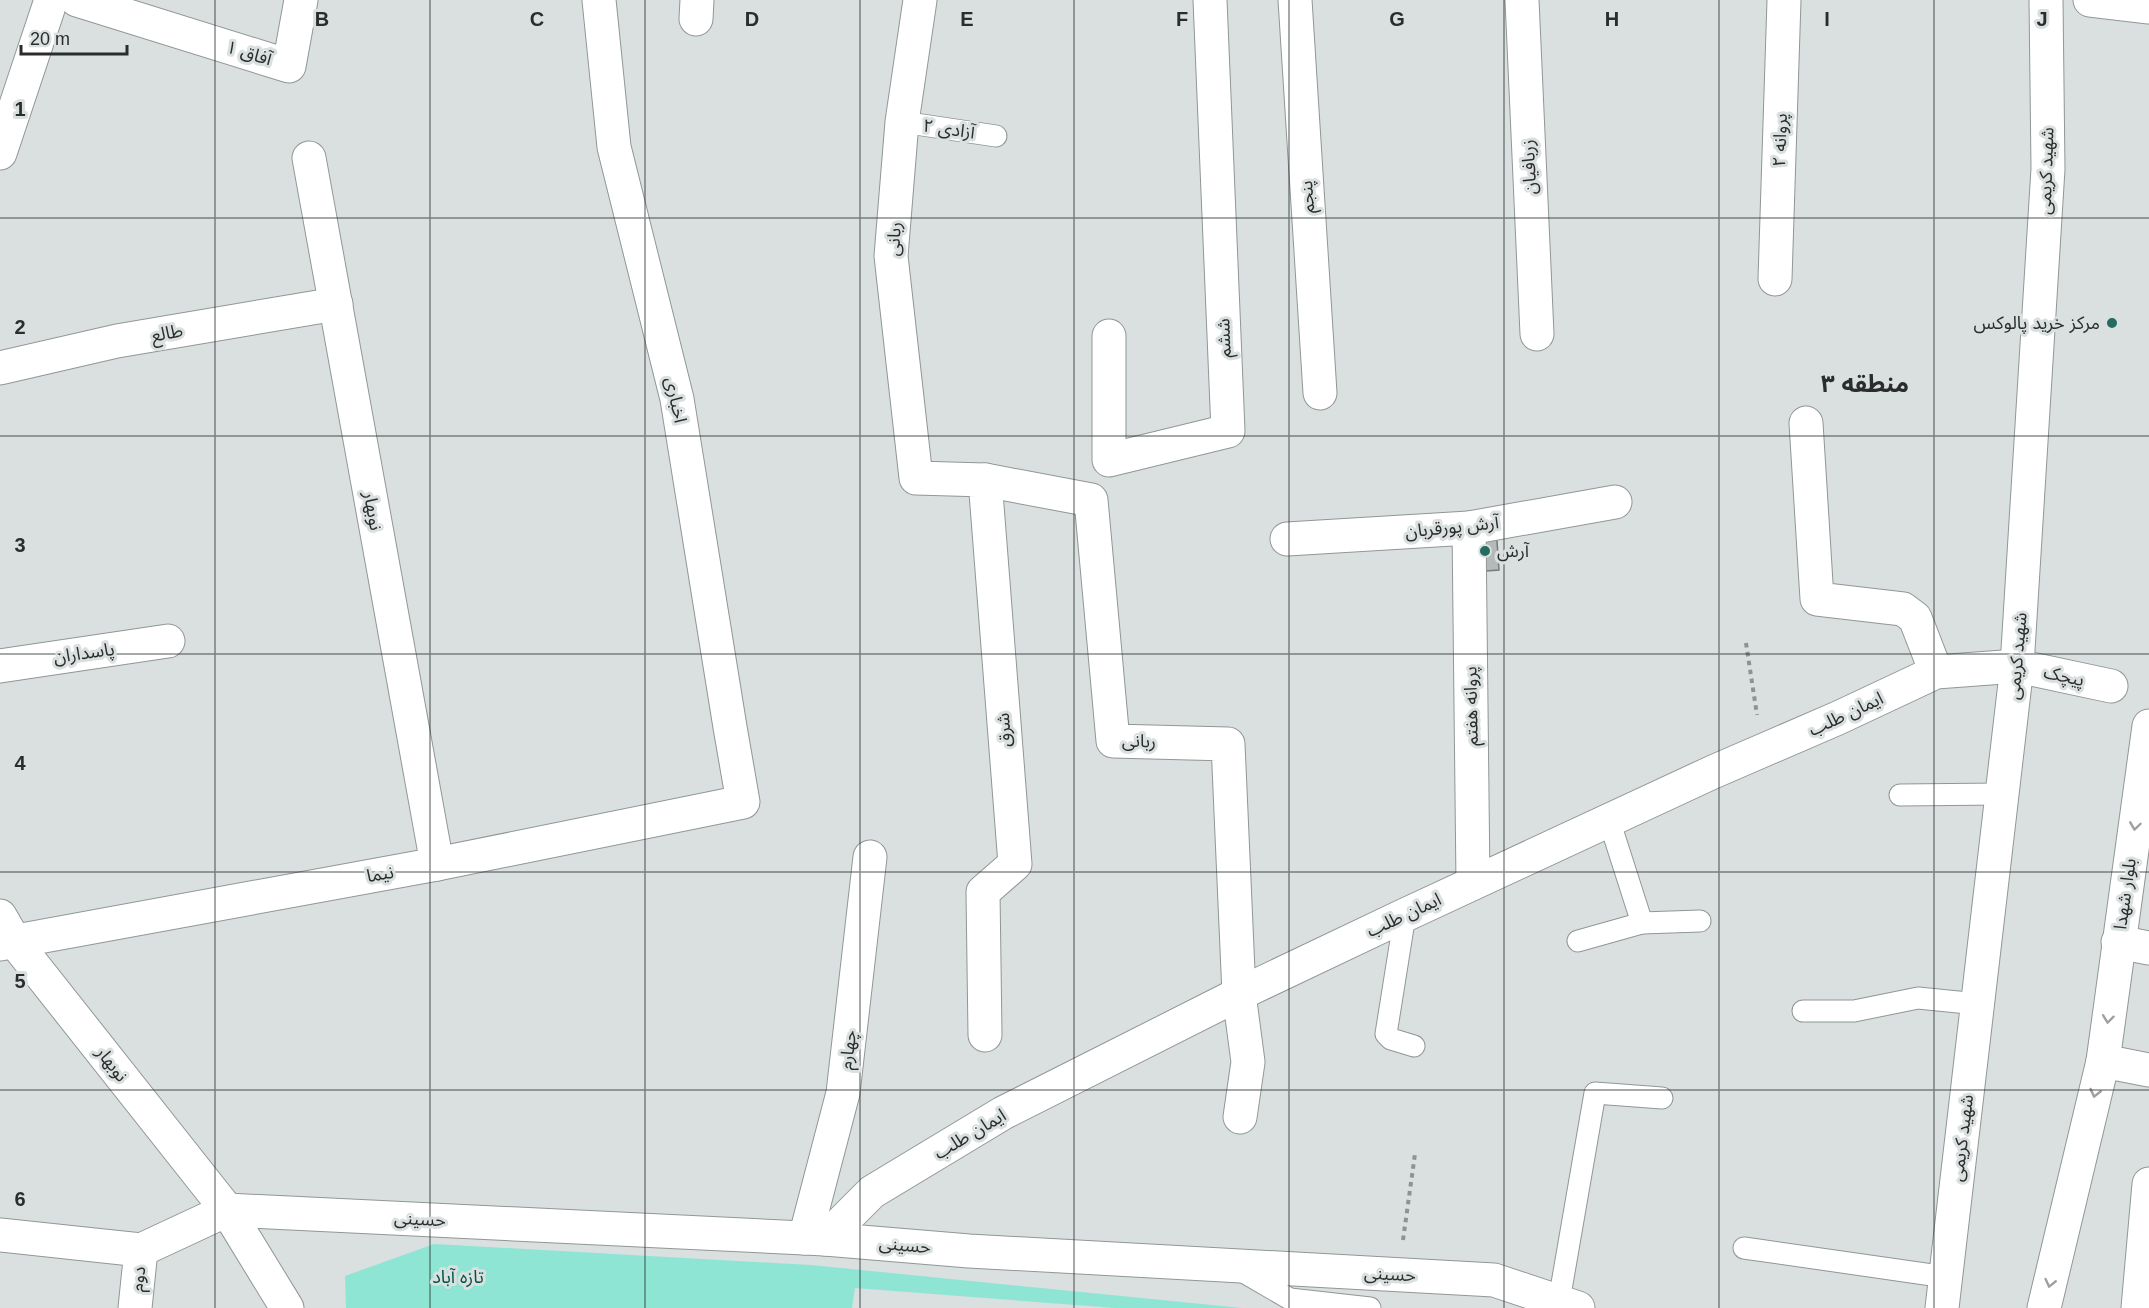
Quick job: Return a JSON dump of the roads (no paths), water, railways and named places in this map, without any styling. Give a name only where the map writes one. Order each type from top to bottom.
[{"type":"street","points":[[0,153],[51,0]]},
{"type":"street","name":"آفاق ۱","points":[[77,0],[289,66],[301,0]]},
{"type":"street","name":"اخباری","points":[[599,0],[614,147],[677,399],[744,802]]},
{"type":"street","name":"ربانی","points":[[920,0],[902,122],[891,256],[916,478],[985,480],[1092,500],[1113,741],[1228,744],[1239,993]]},
{"type":"street","name":"ششم","points":[[1109,336],[1109,460],[1228,431],[1210,0]]},
{"type":"street","name":"پنجم","points":[[1294,0],[1320,393]]},
{"type":"street","name":"زربافیان","points":[[1522,0],[1537,334]]},
{"type":"street","name":"پروانه ۲","points":[[1775,279],[1784,0]]},
{"type":"street","name":"شهید کریمی","points":[[1944,1292],[2017,666],[2048,168],[2046,0]]},
{"type":"street","points":[[2090,0],[2149,7]]},
{"type":"street","name":"نوبهار","points":[[309,158],[437,864]]},
{"type":"street","name":"طالع","points":[[0,368],[117,341],[336,304]]},
{"type":"street","points":[[1806,423],[1817,599],[1903,609],[1915,618],[1936,672]]},
{"type":"street","name":"شرق","points":[[985,480],[1015,864],[983,892],[985,1035]]},
{"type":"street","name":"آرش پورقربان","points":[[1287,538],[1469,528],[1615,502]]},
{"type":"street","name":"پروانه هفتم","points":[[1469,528],[1473,883]]},
{"type":"street","name":"پاسداران","points":[[0,666],[168,641]]},
{"type":"street","name":"ایمان طلب","points":[[815,1239],[872,1192],[1002,1113],[1239,993],[1608,820],[1936,672],[2017,666]]},
{"type":"street","name":"پیچک","points":[[2017,666],[2111,686]]},
{"type":"street","name":"بلوار شهدا","points":[[2044,1308],[2103,1061],[2134,945],[2149,726]]},
{"type":"street","name":"نیما","points":[[4,939],[437,864],[744,802]]},
{"type":"street","name":"چهارم","points":[[815,1239],[843,1092],[870,857]]},
{"type":"street","name":"نوبهار","points":[[4,939],[227,1210],[287,1308]]},
{"type":"street","points":[[1239,993],[1248,1062],[1240,1117]]},
{"type":"street","points":[[2103,1061],[2149,1070]]},
{"type":"street","points":[[2138,1308],[2149,1184]]},
{"type":"street","points":[[0,1235],[141,1250],[227,1210]]},
{"type":"street","name":"حسینی","points":[[227,1210],[815,1239],[969,1251],[1494,1280],[1568,1305]]},
{"type":"street","name":"دوم","points":[[135,1308],[141,1250]]},
{"type":"lane","name":"آزادی ۲","points":[[902,122],[996,136]]},
{"type":"lane","points":[[1900,795],[2002,794]]},
{"type":"lane","points":[[1608,820],[1642,923]]},
{"type":"lane","points":[[1405,915],[1386,1034],[1391,1039],[1414,1046]]},
{"type":"lane","points":[[1578,941],[1642,923],[1700,921]]},
{"type":"lane","points":[[1803,1011],[1854,1011],[1918,998],[1978,1004]]},
{"type":"lane","points":[[1568,1305],[1595,1093],[1662,1098]]},
{"type":"lane","points":[[1744,1248],[1944,1292]]},
{"type":"lane","points":[[1232,1265],[1290,1299],[1370,1308]]},
{"type":"place","name":"مركز خريد پالوكس","points":[[2112,323]]},
{"type":"place","name":"آرش","points":[[1485,551]]},
{"type":"district","name":"منطقه ۳","points":[[1865,384]]},
{"type":"park label","name":"تازه آباد","points":[[458,1277]]}]
